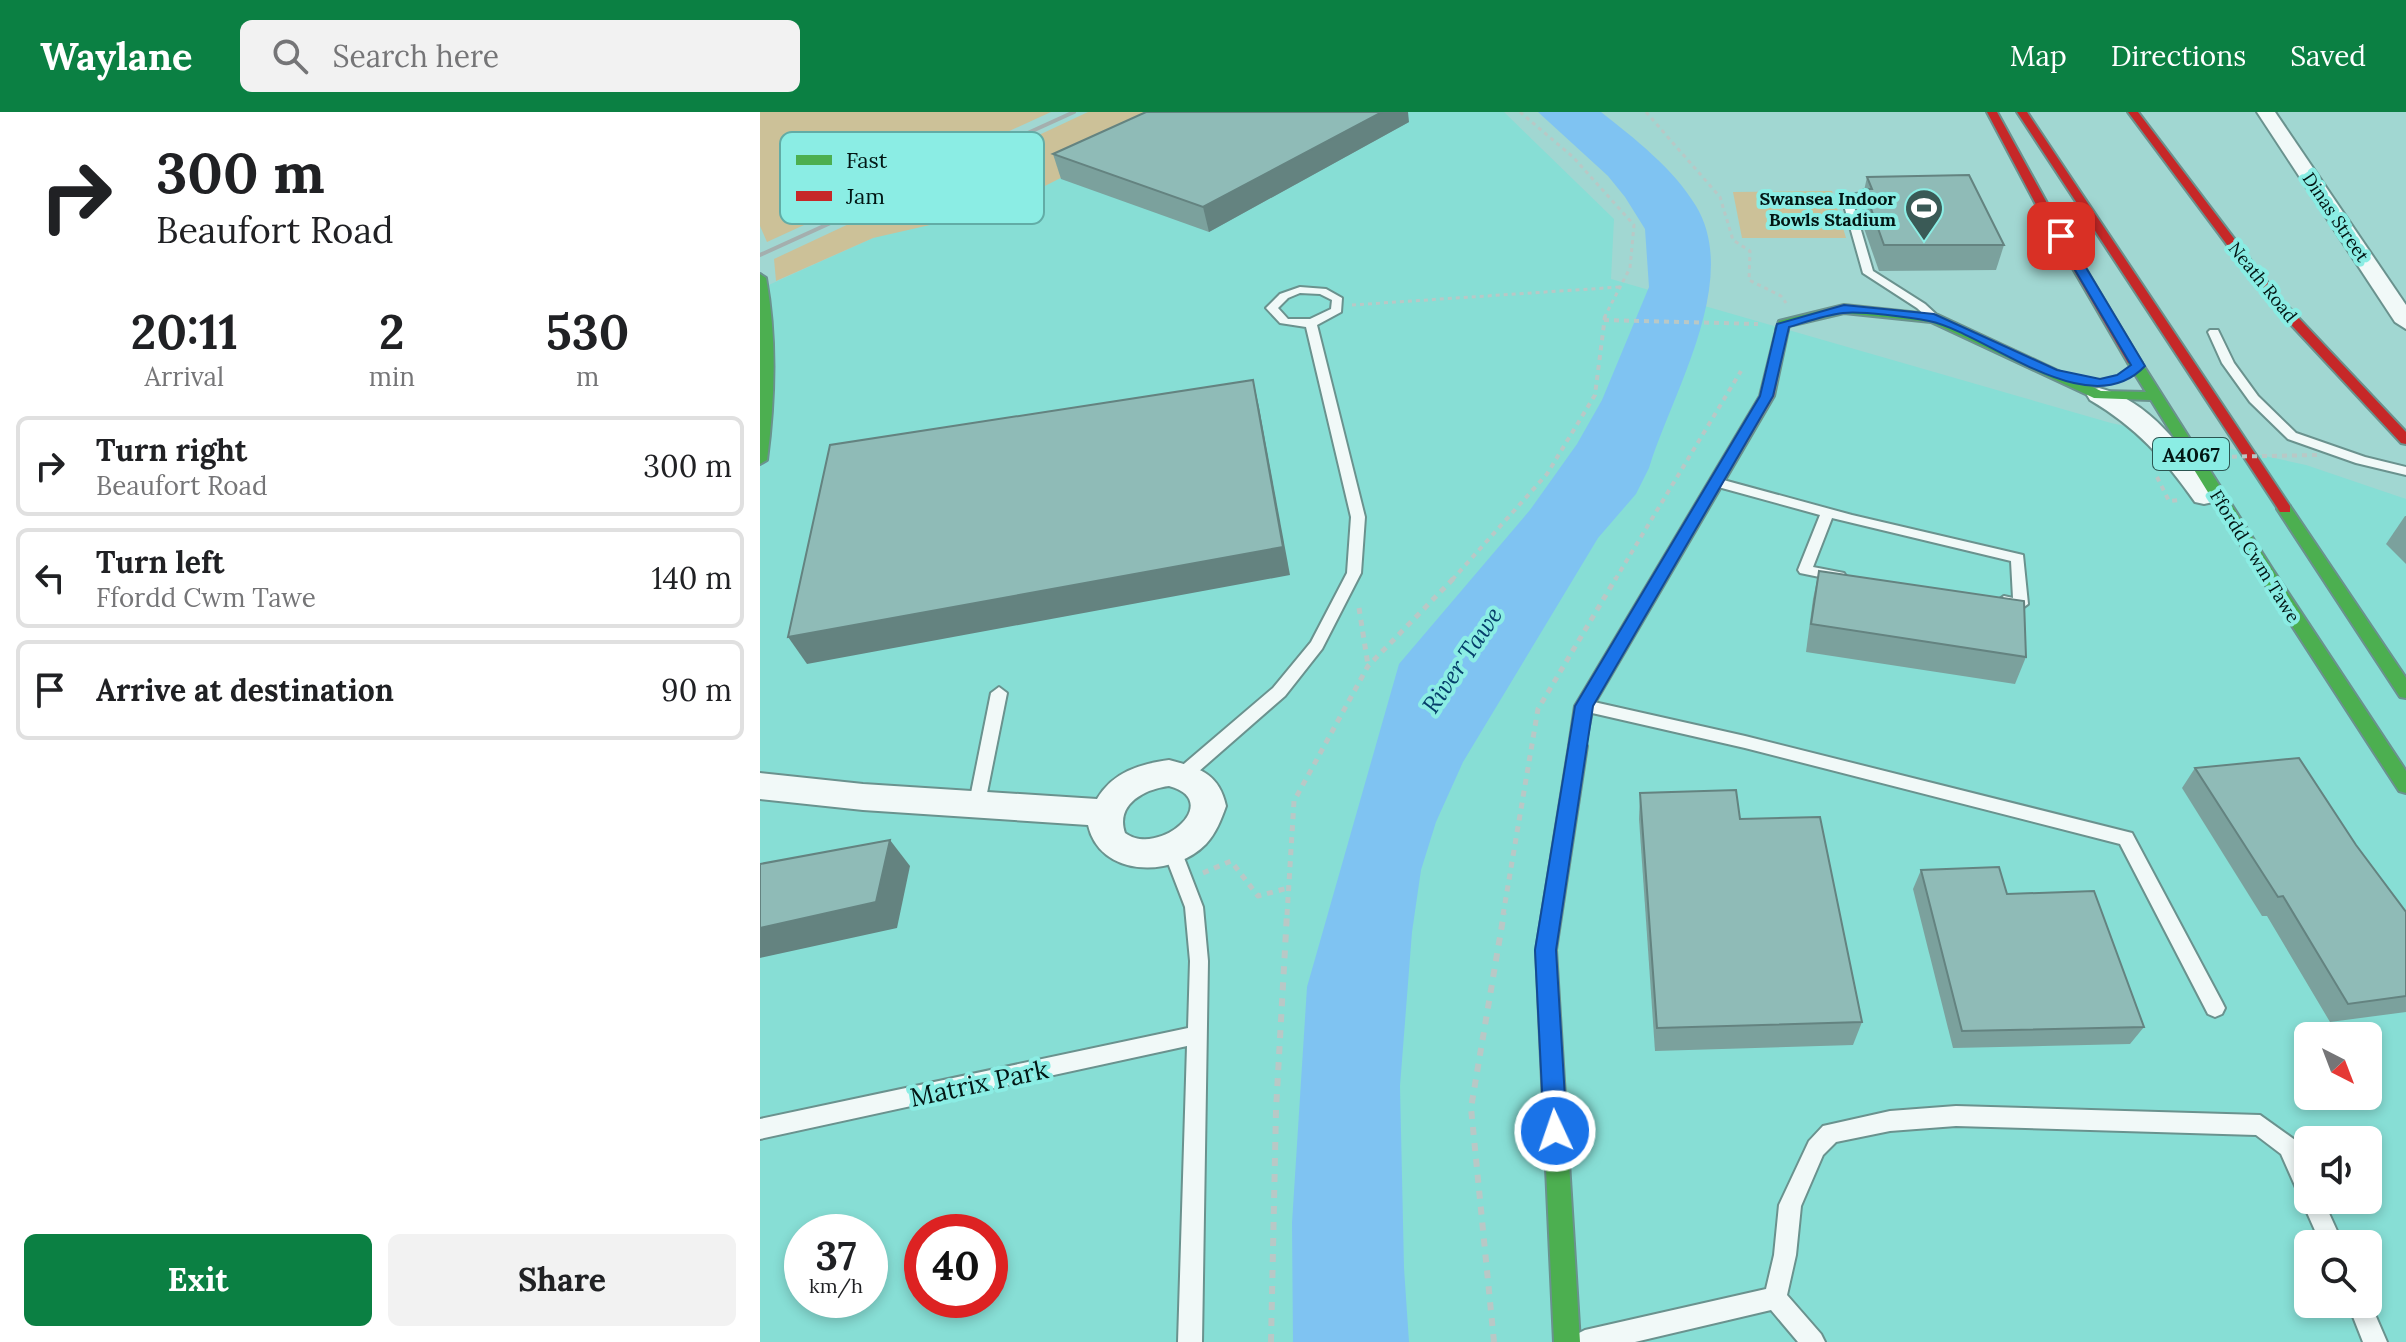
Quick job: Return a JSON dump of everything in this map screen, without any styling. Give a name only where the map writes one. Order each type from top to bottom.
[{"type":"main road","name":"Ffordd Cwm Tawe","points":[[1992,112],[2045,210],[2138,366],[2163,392],[2295,621],[2406,786]]},
{"type":"main road","name":"A4067","points":[[2022,112],[2406,692]]},
{"type":"main road","name":"Neath Road","points":[[2133,112],[2273,298],[2406,440]]},
{"type":"main road","points":[[2075,191],[2095,254],[2151,340]]},
{"type":"main road","points":[[760,278],[771,326],[767,411],[760,460]]},
{"type":"main road","points":[[1567,1342],[1546,950],[1584,706],[1767,396],[1783,324],[1844,309],[1934,318],[2099,395],[2163,392]]},
{"type":"street","name":"Dinas Street","points":[[2266,112],[2397,295],[2406,322]]},
{"type":"street","points":[[2053,373],[2100,383],[2121,378],[2138,366]]},
{"type":"street","points":[[2099,395],[2134,413],[2163,439],[2295,621]]},
{"type":"street","points":[[1169,773],[1195,779],[1208,794],[1208,814],[1195,835],[1172,850],[1144,855],[1120,849],[1106,833],[1106,813],[1112,800],[1137,780],[1169,773]]},
{"type":"street","points":[[760,786],[863,797],[1106,813]]},
{"type":"lane","points":[[1900,192],[1859,196],[1848,202],[1868,273],[1921,306],[1934,318]]},
{"type":"lane","points":[[1307,290],[1329,293],[1337,298],[1339,306],[1331,316],[1311,323],[1284,321],[1277,318],[1272,308],[1286,295],[1307,290]]},
{"type":"lane","points":[[1184,774],[1288,680],[1317,645],[1354,573],[1358,517],[1311,323]]},
{"type":"lane","points":[[2214,332],[2228,363],[2254,399],[2292,436],[2361,460],[2406,471]]},
{"type":"lane","points":[[1716,482],[1827,513],[2018,558],[2021,604],[1990,599]]},
{"type":"lane","points":[[1827,513],[1805,570],[1850,578]]},
{"type":"lane","points":[[977,803],[999,693]]},
{"type":"lane","points":[[1584,706],[1745,742],[2126,838],[2215,1008]]},
{"type":"lane","points":[[1172,850],[1194,907],[1198,948],[1190,1342]]},
{"type":"lane","name":"Matrix Park","points":[[760,1129],[1198,1035]]},
{"type":"lane","points":[[1775,1298],[1785,1255],[1790,1205],[1816,1148],[1830,1133],[1849,1128],[1956,1116],[2260,1125],[2288,1147],[2294,1160]]},
{"type":"lane","points":[[1585,1342],[1775,1298]]},
{"type":"lane","points":[[1775,1298],[1813,1342]]},
{"type":"lane","points":[[2365,1318],[2375,1342]]},
{"type":"path","points":[[1271,1342],[1276,1110],[1294,801],[1368,666],[1468,564],[1547,474],[1595,395],[1603,320],[1630,268],[1634,225],[1573,157],[1520,112]]},
{"type":"path","points":[[1339,306],[1620,287]]},
{"type":"path","points":[[1603,320],[1783,324]]},
{"type":"path","points":[[2162,458],[2318,455]]},
{"type":"path","points":[[1354,573],[1368,666]]},
{"type":"path","points":[[1184,881],[1231,861],[1258,896],[1289,888]]},
{"type":"shaded area","points":[[760,112],[1051,112],[1007,132],[780,132],[780,224],[806,224],[767,242],[760,226]]},
{"type":"shaded area","points":[[1088,112],[1190,112],[1044,187],[1044,133]]},
{"type":"shaded area","points":[[1187,112],[1504,112],[1614,219],[1611,279],[2111,423],[2306,465],[2406,499],[2406,1342],[760,1342],[760,289],[908,224],[1044,224],[1044,169]]},
{"type":"shaded area","points":[[1832,191],[1846,238],[1742,238],[1733,192]]},
{"type":"shaded area","points":[[849,224],[934,224],[873,238],[776,281],[774,259]]},
{"type":"water","name":"River Tawe","points":[[1538,112],[1601,112],[1677,179],[1696,206],[1708,236],[1711,268],[1707,302],[1686,372],[1636,494],[1598,538],[1463,762],[1436,822],[1421,870],[1412,932],[1400,1086],[1409,1342],[1293,1342],[1292,1223],[1307,987],[1399,664],[1530,510],[1577,444],[1602,400],[1649,287],[1645,229],[1625,197],[1608,176]]},
{"type":"building","points":[[1146,112],[1382,112],[1203,207],[1053,154]]},
{"type":"building","points":[[1969,175],[2004,245],[1884,245],[1864,189],[1872,189],[1867,177]]},
{"type":"building","points":[[1253,380],[1283,547],[788,637],[830,445]]},
{"type":"building","points":[[1819,571],[2024,601],[2026,657],[1811,624]]},
{"type":"building","points":[[2299,758],[2356,845],[2406,912],[2406,996],[2348,1004],[2283,896],[2278,897],[2195,768]]},
{"type":"building","points":[[1736,790],[1740,819],[1820,817],[1862,1022],[1657,1028],[1640,793]]},
{"type":"building","points":[[890,840],[876,902],[760,928],[760,864]]},
{"type":"building","points":[[1999,867],[2007,894],[2094,891],[2144,1027],[1962,1031],[1921,870]]},
{"type":"railway","points":[[1030,132],[1074,112]]},
{"type":"railway","points":[[760,255],[828,224]]},
{"type":"traffic: fast","points":[[760,278],[767,323],[768,369],[760,460]]},
{"type":"traffic: fast","points":[[1782,330],[1783,324],[1844,309],[1934,318],[2099,395],[2156,396]]},
{"type":"traffic: fast","points":[[2135,363],[2267,574],[2406,786]]},
{"type":"traffic: fast","points":[[2285,509],[2406,692]]},
{"type":"traffic: fast","points":[[1567,1342],[1546,950],[1578,746]]},
{"type":"traffic: jam","points":[[1992,112],[2047,214],[2135,363]]},
{"type":"traffic: jam","points":[[2022,112],[2285,509]]},
{"type":"traffic: jam","points":[[2133,112],[2273,298],[2406,440]]},
{"type":"traffic: jam","points":[[1578,746],[1584,706],[1767,396],[1782,330]]},
{"type":"place","name":"Swansea Indoor Bowls Stadium","points":[[1924,242]]},
{"type":"route","points":[[1555,1131],[1546,950],[1584,706],[1767,396],[1783,324],[1844,309],[1934,318],[2053,373],[2100,383],[2121,378],[2138,366],[2061,236]]}]
